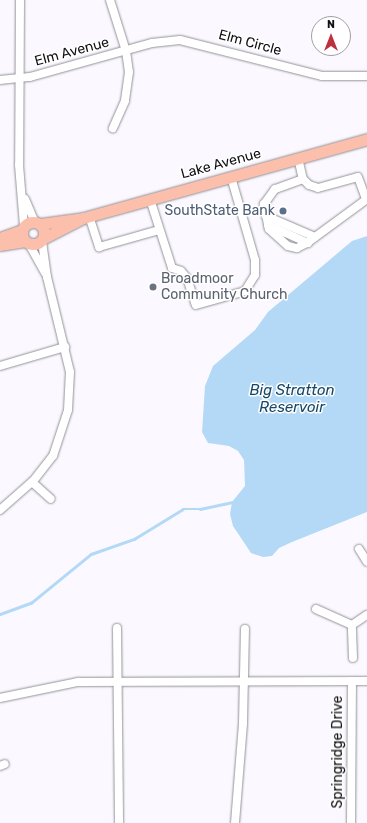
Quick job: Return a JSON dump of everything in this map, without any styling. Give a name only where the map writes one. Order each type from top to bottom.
[{"type":"main road","name":"Lake Avenue","points":[[86,217],[36,244],[25,235],[38,223],[86,217],[367,140]]},
{"type":"main road","points":[[38,223],[44,229],[43,239]]},
{"type":"main road","points":[[0,238],[25,235]]},
{"type":"main road","points":[[0,245],[25,235]]},
{"type":"street","points":[[20,0],[19,165],[25,235],[47,277]]},
{"type":"street","points":[[110,0],[126,51],[128,90],[113,128]]},
{"type":"street","name":"Elm Circle","points":[[126,51],[152,43],[180,40],[322,76],[367,76]]},
{"type":"street","name":"Elm Avenue","points":[[0,80],[20,76],[30,77],[126,51]]},
{"type":"street","points":[[298,158],[303,179],[318,188],[358,177],[367,199],[297,248],[288,246],[267,223],[264,204],[275,189],[303,179]]},
{"type":"street","points":[[150,200],[172,268],[181,271],[187,278],[196,305],[245,291],[255,275],[255,260],[231,177]]},
{"type":"street","points":[[22,194],[38,223]]},
{"type":"street","points":[[86,217],[99,247],[159,230]]},
{"type":"street","points":[[267,223],[309,241]]},
{"type":"street","points":[[0,510],[32,482],[53,456],[65,424],[71,384],[65,347],[47,277],[43,239]]},
{"type":"street","points":[[0,366],[65,347]]},
{"type":"street","points":[[32,482],[51,499]]},
{"type":"street","points":[[359,549],[367,562]]},
{"type":"street","points":[[316,609],[352,624]]},
{"type":"street","points":[[352,624],[367,615]]},
{"type":"street","points":[[352,624],[353,658]]},
{"type":"street","points":[[117,628],[119,823]]},
{"type":"street","points":[[235,823],[245,681],[245,629]]},
{"type":"street","points":[[0,698],[66,683],[118,680],[367,681]]},
{"type":"street","name":"Springridge Drive","points":[[351,823],[352,681]]},
{"type":"water","name":"Big Stratton Reservoir","points":[[367,236],[367,512],[279,548],[272,556],[263,557],[251,553],[233,526],[230,514],[232,502],[245,486],[244,460],[238,451],[229,446],[208,443],[202,432],[205,386],[213,366],[255,330],[268,312],[352,241]]},
{"type":"waterway","points":[[0,614],[31,603],[91,554],[134,539],[183,509],[200,509],[232,502]]},
{"type":"place","name":"SouthState Bank","points":[[283,211]]},
{"type":"place","name":"Broadmoor Community Church","points":[[153,287]]}]
